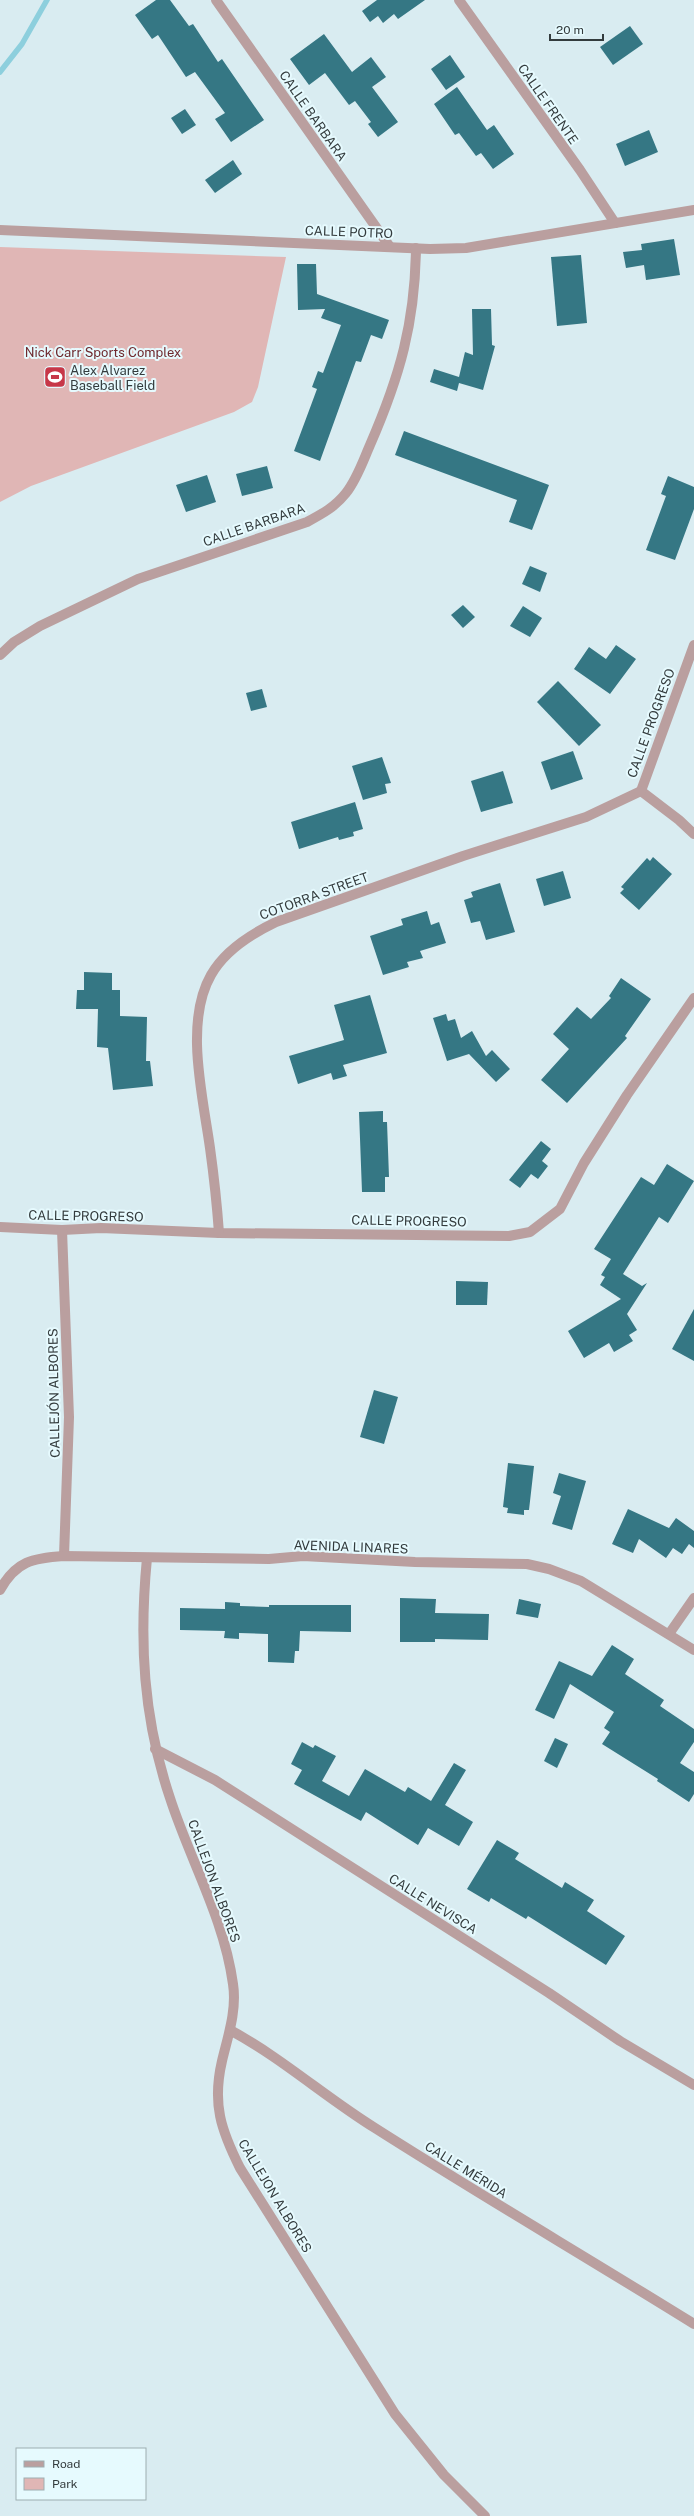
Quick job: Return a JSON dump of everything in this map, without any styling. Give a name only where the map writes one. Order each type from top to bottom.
[{"type":"street","name":"CALLE BARBARA","points":[[216,0],[390,247]]},
{"type":"street","name":"CALLE FRENTE","points":[[459,0],[580,170],[615,223]]},
{"type":"street","name":"CALLE POTRO","points":[[0,230],[390,247],[466,248],[694,210]]},
{"type":"street","name":"CALLE BARBARA","points":[[0,655],[14,642],[40,626],[138,579],[307,522],[331,509],[346,492],[357,474],[380,423],[402,362],[414,300],[416,248]]},
{"type":"street","name":"CALLE PROGRESO","points":[[694,645],[641,791],[679,820],[694,834]]},
{"type":"street","name":"COTORRA STREET","points":[[219,1233],[197,1038],[199,1005],[211,975],[228,952],[257,931],[276,922],[463,856],[586,817],[641,791]]},
{"type":"street","name":"CALLE PROGRESO","points":[[0,1227],[62,1230],[101,1228],[219,1233],[509,1236],[530,1232],[560,1209],[584,1163],[627,1095],[694,998]]},
{"type":"street","name":"CALLEJÓN ALBORES","points":[[62,1230],[69,1417],[64,1556]]},
{"type":"street","name":"AVENIDA LINARES","points":[[0,1590],[8,1575],[35,1558],[64,1556],[269,1559],[303,1556],[415,1562],[527,1564],[549,1569],[581,1581],[694,1650]]},
{"type":"street","name":"CALLEJON ALBORES","points":[[147,1558],[143,1604],[143,1656],[148,1710],[155,1749],[170,1800],[192,1853],[227,1956],[233,1984],[234,2005],[222,2064],[218,2107],[224,2137],[240,2168],[395,2414],[444,2475],[485,2516]]},
{"type":"street","points":[[669,1634],[694,1598]]},
{"type":"street","name":"CALLE NEVISCA","points":[[155,1749],[215,1780],[549,1992],[620,2041],[694,2085]]},
{"type":"street","name":"CALLE MÉRIDA","points":[[230,2030],[276,2057],[320,2092],[373,2128],[526,2223],[694,2324]]},
{"type":"green space","name":"Nick Carr Sports Complex","points":[[0,247],[286,257],[258,387],[252,402],[234,412],[31,486],[0,502]]},
{"type":"building","points":[[156,0],[170,0],[189,26],[193,24],[218,62],[222,59],[264,120],[231,142],[215,119],[225,113],[195,72],[186,77],[158,35],[152,39],[135,15]]},
{"type":"building","points":[[377,0],[425,0],[398,19],[394,14],[383,23],[378,16],[370,22],[362,11]]},
{"type":"building","points":[[630,26],[643,44],[613,65],[600,47]]},
{"type":"building","points":[[324,34],[352,72],[371,57],[386,77],[372,87],[398,122],[378,137],[368,124],[371,122],[355,101],[349,105],[325,73],[309,85],[290,59]]},
{"type":"building","points":[[450,55],[465,77],[446,90],[431,69]]},
{"type":"building","points":[[457,87],[487,130],[494,125],[514,154],[493,169],[481,153],[476,156],[459,133],[455,135],[434,104]]},
{"type":"building","points":[[185,109],[196,125],[182,134],[171,118]]},
{"type":"building","points":[[649,130],[658,152],[625,166],[616,144]]},
{"type":"building","points":[[233,160],[242,174],[215,193],[205,180]]},
{"type":"building","points":[[674,239],[680,275],[646,280],[644,265],[626,268],[623,252],[642,250],[641,244]]},
{"type":"building","points":[[581,255],[587,323],[557,326],[551,257]]},
{"type":"building","points":[[297,264],[316,264],[317,294],[389,320],[382,339],[371,335],[361,362],[356,361],[320,461],[294,451],[317,389],[312,387],[318,371],[323,373],[341,325],[321,318],[325,309],[298,310]]},
{"type":"building","points":[[472,309],[491,309],[492,345],[495,346],[483,390],[459,383],[457,391],[430,382],[434,369],[459,377],[465,352],[473,355]]},
{"type":"building","points":[[404,431],[549,485],[532,530],[509,522],[517,500],[395,455]]},
{"type":"building","points":[[267,466],[273,488],[242,496],[236,474]]},
{"type":"building","points":[[207,475],[216,502],[186,512],[176,485]]},
{"type":"building","points":[[668,476],[694,487],[694,509],[675,560],[646,550],[666,496],[661,494]]},
{"type":"building","points":[[530,566],[547,573],[540,592],[522,584]]},
{"type":"building","points":[[463,605],[475,617],[463,628],[451,615]]},
{"type":"building","points":[[523,606],[542,618],[530,637],[510,626]]},
{"type":"building","points":[[616,645],[636,659],[610,694],[574,669],[589,647],[606,659]]},
{"type":"building","points":[[558,681],[601,725],[579,746],[537,702]]},
{"type":"building","points":[[262,689],[267,707],[251,711],[246,693]]},
{"type":"building","points":[[573,751],[583,779],[551,790],[541,762]]},
{"type":"building","points":[[382,757],[391,783],[385,784],[387,793],[363,800],[352,766]]},
{"type":"building","points":[[503,771],[513,803],[481,812],[471,781]]},
{"type":"building","points":[[355,802],[363,829],[353,832],[354,836],[339,840],[338,837],[299,849],[291,822]]},
{"type":"building","points":[[653,857],[672,874],[639,910],[620,893],[624,889],[621,887],[647,858],[650,861]]},
{"type":"building","points":[[563,871],[571,898],[544,906],[536,879]]},
{"type":"building","points":[[500,883],[515,932],[486,940],[480,921],[471,923],[464,900],[473,897],[471,892]]},
{"type":"building","points":[[427,911],[431,925],[439,922],[446,943],[420,951],[423,958],[407,962],[409,967],[383,975],[370,936],[403,925],[401,919]]},
{"type":"building","points":[[84,972],[112,973],[112,990],[120,990],[120,1016],[147,1017],[146,1061],[150,1061],[153,1086],[113,1090],[108,1048],[97,1047],[98,1009],[76,1009],[77,990],[84,990]]},
{"type":"building","points":[[621,978],[651,999],[625,1036],[627,1038],[567,1103],[541,1080],[569,1049],[553,1034],[577,1007],[591,1019],[611,998],[609,996]]},
{"type":"building","points":[[370,995],[387,1053],[343,1065],[347,1076],[333,1080],[331,1073],[298,1084],[289,1056],[344,1040],[334,1005]]},
{"type":"building","points":[[446,1014],[448,1021],[455,1019],[461,1038],[472,1031],[486,1056],[492,1050],[510,1069],[496,1082],[469,1054],[447,1061],[433,1018]]},
{"type":"building","points":[[383,1111],[383,1122],[387,1122],[389,1177],[385,1177],[385,1192],[362,1192],[359,1112]]},
{"type":"building","points":[[541,1141],[551,1149],[542,1161],[548,1166],[538,1179],[531,1174],[520,1188],[509,1180]]},
{"type":"building","points":[[667,1164],[694,1181],[668,1223],[659,1217],[623,1274],[642,1286],[647,1283],[627,1314],[637,1330],[629,1335],[633,1341],[614,1352],[609,1343],[584,1358],[568,1331],[621,1299],[600,1285],[605,1277],[601,1275],[611,1259],[594,1249],[641,1177],[654,1185]]},
{"type":"building","points":[[456,1281],[488,1282],[487,1305],[456,1305]]},
{"type":"building","points":[[694,1309],[694,1361],[672,1349]]},
{"type":"building","points":[[374,1390],[398,1397],[384,1444],[360,1437]]},
{"type":"building","points":[[508,1463],[534,1466],[529,1510],[524,1510],[524,1515],[507,1513],[508,1508],[503,1507]]},
{"type":"building","points":[[559,1473],[586,1481],[572,1530],[552,1524],[561,1496],[553,1493]]},
{"type":"building","points":[[628,1509],[669,1528],[676,1518],[694,1531],[694,1548],[689,1544],[682,1554],[673,1548],[666,1558],[639,1539],[633,1553],[612,1544]]},
{"type":"building","points":[[400,1598],[436,1599],[435,1613],[489,1614],[488,1640],[435,1639],[435,1642],[400,1642]]},
{"type":"building","points":[[519,1599],[541,1604],[538,1618],[516,1614]]},
{"type":"building","points":[[225,1602],[240,1603],[240,1606],[269,1607],[269,1605],[351,1605],[351,1632],[300,1631],[299,1651],[295,1651],[294,1663],[268,1662],[268,1634],[239,1633],[239,1639],[224,1638],[225,1631],[180,1630],[180,1608],[225,1609]]},
{"type":"building","points":[[612,1645],[634,1659],[625,1674],[664,1700],[660,1706],[694,1729],[694,1742],[680,1763],[694,1772],[694,1794],[689,1802],[657,1781],[658,1779],[602,1744],[610,1732],[604,1728],[614,1712],[570,1684],[554,1719],[535,1710],[559,1661],[592,1676]]},
{"type":"building","points":[[555,1738],[568,1744],[557,1768],[544,1761]]},
{"type":"building","points":[[302,1742],[313,1748],[315,1745],[336,1756],[322,1781],[349,1796],[365,1769],[405,1792],[408,1787],[431,1801],[454,1763],[466,1770],[445,1805],[473,1822],[459,1846],[428,1828],[418,1845],[366,1812],[361,1821],[294,1784],[302,1770],[291,1764]]},
{"type":"building","points":[[497,1840],[519,1853],[515,1859],[562,1888],[565,1882],[594,1900],[587,1911],[625,1936],[606,1965],[528,1916],[526,1919],[491,1898],[489,1902],[467,1889]]},
{"type":"waterway","points":[[0,72],[22,44],[47,0]]},
{"type":"place","name":"Alex Alvarez Baseball Field","points":[[55,377]]}]
